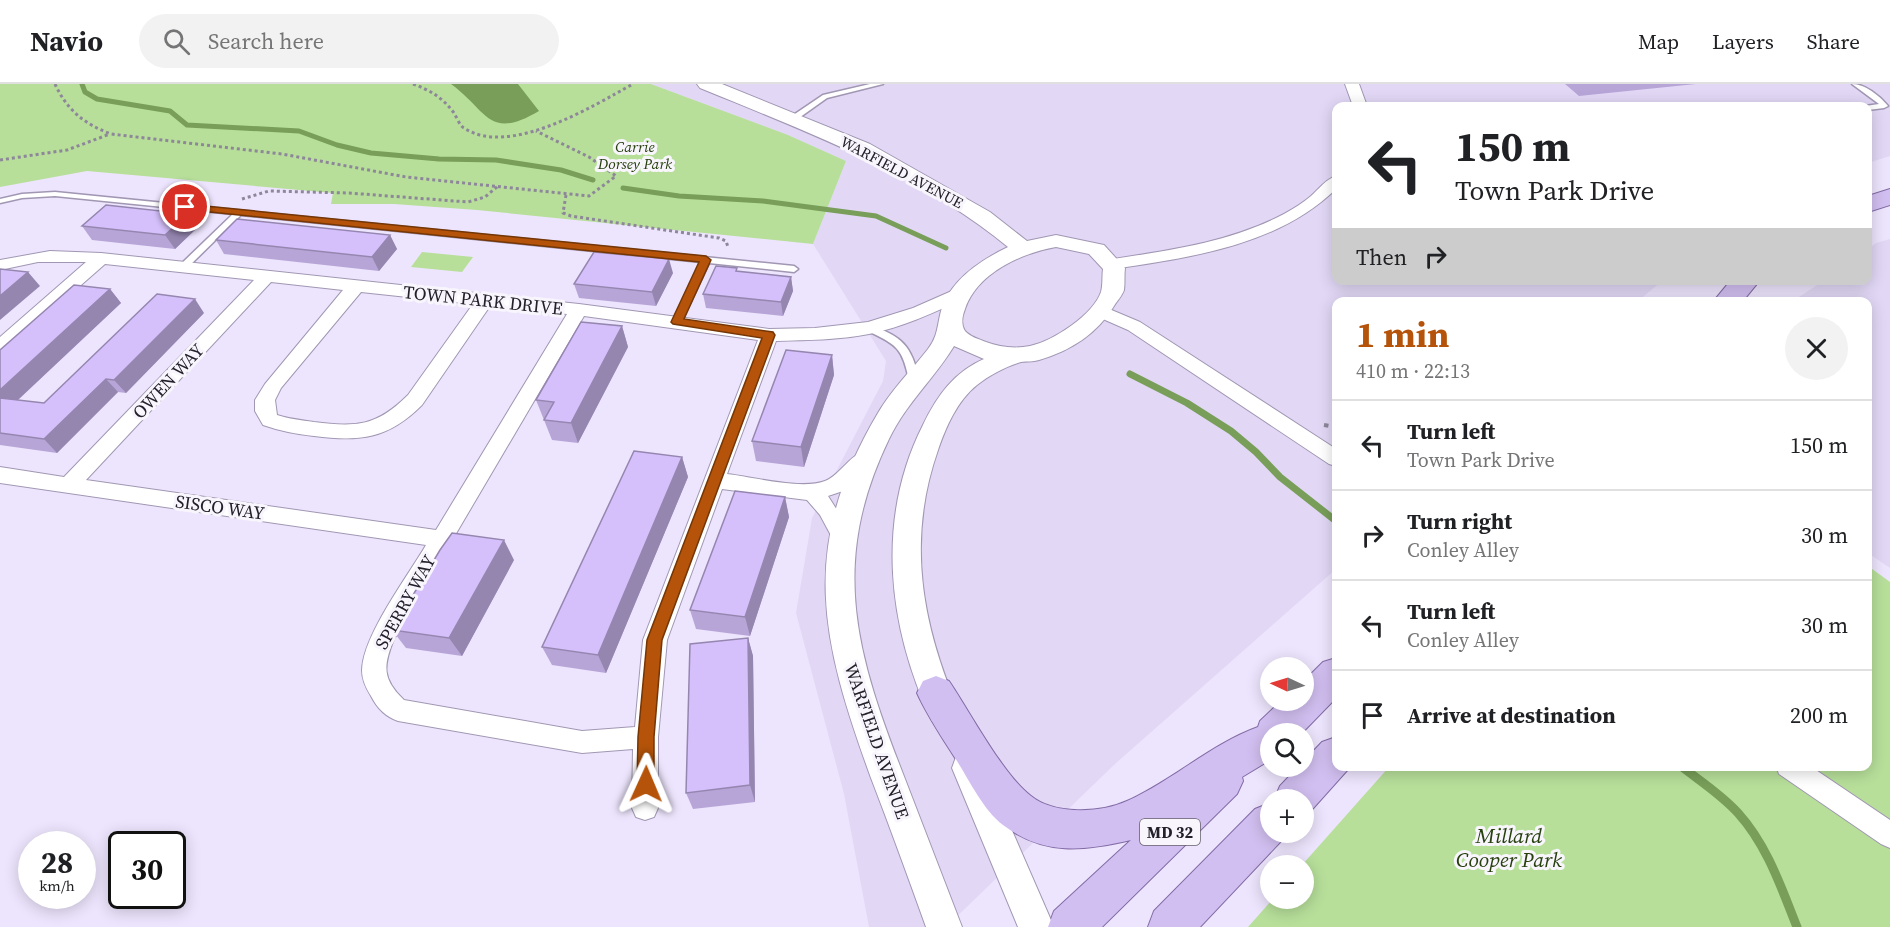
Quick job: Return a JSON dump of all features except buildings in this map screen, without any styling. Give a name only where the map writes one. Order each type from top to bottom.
[{"type":"main road","points":[[1872,203],[1890,196]]},
{"type":"main road","points":[[1731,297],[1742,285]]},
{"type":"main road","name":"MD 32","points":[[1285,723],[1332,678]]},
{"type":"main road","points":[[936,693],[991,780],[1016,810],[1041,824],[1065,830],[1093,829],[1133,820],[1260,743]]},
{"type":"main road","name":"MD 32","points":[[1070,927],[1260,746]]},
{"type":"main road","points":[[1304,789],[1332,759]]},
{"type":"main road","points":[[1170,927],[1260,833]]},
{"type":"street","name":"WARFIELD AVENUE","points":[[706,84],[863,148],[983,216],[1022,249]]},
{"type":"street","points":[[1352,84],[1359,102]]},
{"type":"street","points":[[1113,264],[1178,254],[1260,231],[1299,212],[1324,195],[1332,186]]},
{"type":"street","points":[[1011,358],[973,350],[957,338],[951,326],[951,312],[960,294],[978,276],[1001,260],[1038,243],[1071,241],[1092,247],[1113,264],[1117,274],[1116,287],[1102,312],[1082,330],[1054,346],[1028,356],[1011,358],[990,365],[975,373],[957,390],[932,429],[917,475],[910,508],[906,569],[917,638],[936,693],[1036,927]]},
{"type":"street","name":"TOWN PARK DRIVE","points":[[0,265],[36,255],[59,254],[579,310],[769,335],[815,334],[869,328],[918,312],[960,294]]},
{"type":"street","points":[[0,346],[100,258]]},
{"type":"street","name":"OWEN WAY","points":[[69,485],[266,277]]},
{"type":"street","points":[[356,286],[274,384],[265,400],[265,411],[270,420],[284,425],[344,433],[363,432],[390,421],[415,400],[485,300]]},
{"type":"street","name":"SPERRY WAY","points":[[579,310],[384,635],[375,656],[374,674],[385,699],[398,710],[582,742],[646,737]]},
{"type":"street","points":[[1102,312],[1134,326],[1332,456]]},
{"type":"street","name":"WARFIELD AVENUE","points":[[944,927],[864,713],[847,653],[839,606],[839,569],[842,535],[868,457],[914,380],[937,356],[951,326]]},
{"type":"street","points":[[645,808],[646,737],[654,640],[769,335]]},
{"type":"street","points":[[714,480],[813,493],[836,485],[868,457]]},
{"type":"street","name":"SISCO WAY","points":[[0,475],[440,539]]},
{"type":"street","points":[[813,493],[827,508],[842,535]]},
{"type":"street","points":[[1795,771],[1890,835]]},
{"type":"lane","points":[[792,118],[825,96],[879,84]]},
{"type":"lane","points":[[1855,84],[1884,106],[1872,108]]},
{"type":"lane","points":[[0,201],[22,196],[55,194],[794,270]]},
{"type":"lane","points":[[183,267],[240,213]]},
{"type":"lane","points":[[677,322],[706,260]]},
{"type":"lane","points":[[869,328],[897,342],[909,354],[914,380]]},
{"type":"path","points":[[55,84],[66,105],[79,119],[85,124],[111,134],[282,154],[406,177],[498,185],[566,195],[589,196],[616,176],[604,164],[536,131]]},
{"type":"path","points":[[413,84],[423,87],[448,104],[463,128],[496,137],[515,136],[536,131],[582,112],[633,84]]},
{"type":"path","points":[[0,160],[67,150],[111,134]]},
{"type":"path","points":[[228,211],[245,197],[269,191],[468,202],[479,200],[498,185]]},
{"type":"path","points":[[566,195],[563,213],[571,216],[726,241],[729,246],[722,262]]},
{"type":"shaded area","points":[[451,84],[518,84],[539,111],[522,120],[498,123],[490,119]]},
{"type":"shaded area","points":[[651,84],[1890,84],[1890,156],[1872,162],[1872,102],[1332,102],[1332,285],[1657,285],[1643,297],[1332,297],[1332,573],[1115,764],[946,927],[869,927],[844,794],[796,613],[812,518],[883,381],[886,361],[813,244],[846,161],[788,135]]},
{"type":"shaded area","points":[[1890,239],[1890,568],[1872,556],[1872,297],[1799,297],[1817,285],[1872,285],[1872,246]]},
{"type":"green space","name":"Carrie Dorsey Park","points":[[0,84],[651,84],[788,135],[846,161],[813,244],[477,210],[394,204],[331,204],[333,193],[87,171],[0,187]]},
{"type":"green space","points":[[422,252],[473,257],[462,272],[411,267]]},
{"type":"green space","name":"Millard Cooper Park","points":[[1872,569],[1890,582],[1890,927],[1248,927],[1264,909],[1314,909],[1314,855],[1311,855],[1385,771],[1872,771]]},
{"type":"waterway","points":[[82,84],[85,92],[97,99],[170,111],[187,125],[299,131],[337,145],[371,153],[439,159],[496,160],[561,170],[593,180]]},
{"type":"waterway","points":[[623,188],[679,196],[763,201],[876,216],[946,248]]},
{"type":"waterway","points":[[1130,374],[1187,403],[1231,431],[1256,452],[1280,477],[1332,518]]},
{"type":"waterway","points":[[1688,771],[1725,800],[1748,825],[1772,867],[1797,927]]},
{"type":"route","points":[[185,207],[706,260],[677,322],[769,335],[654,640],[646,737],[646,784]]}]
